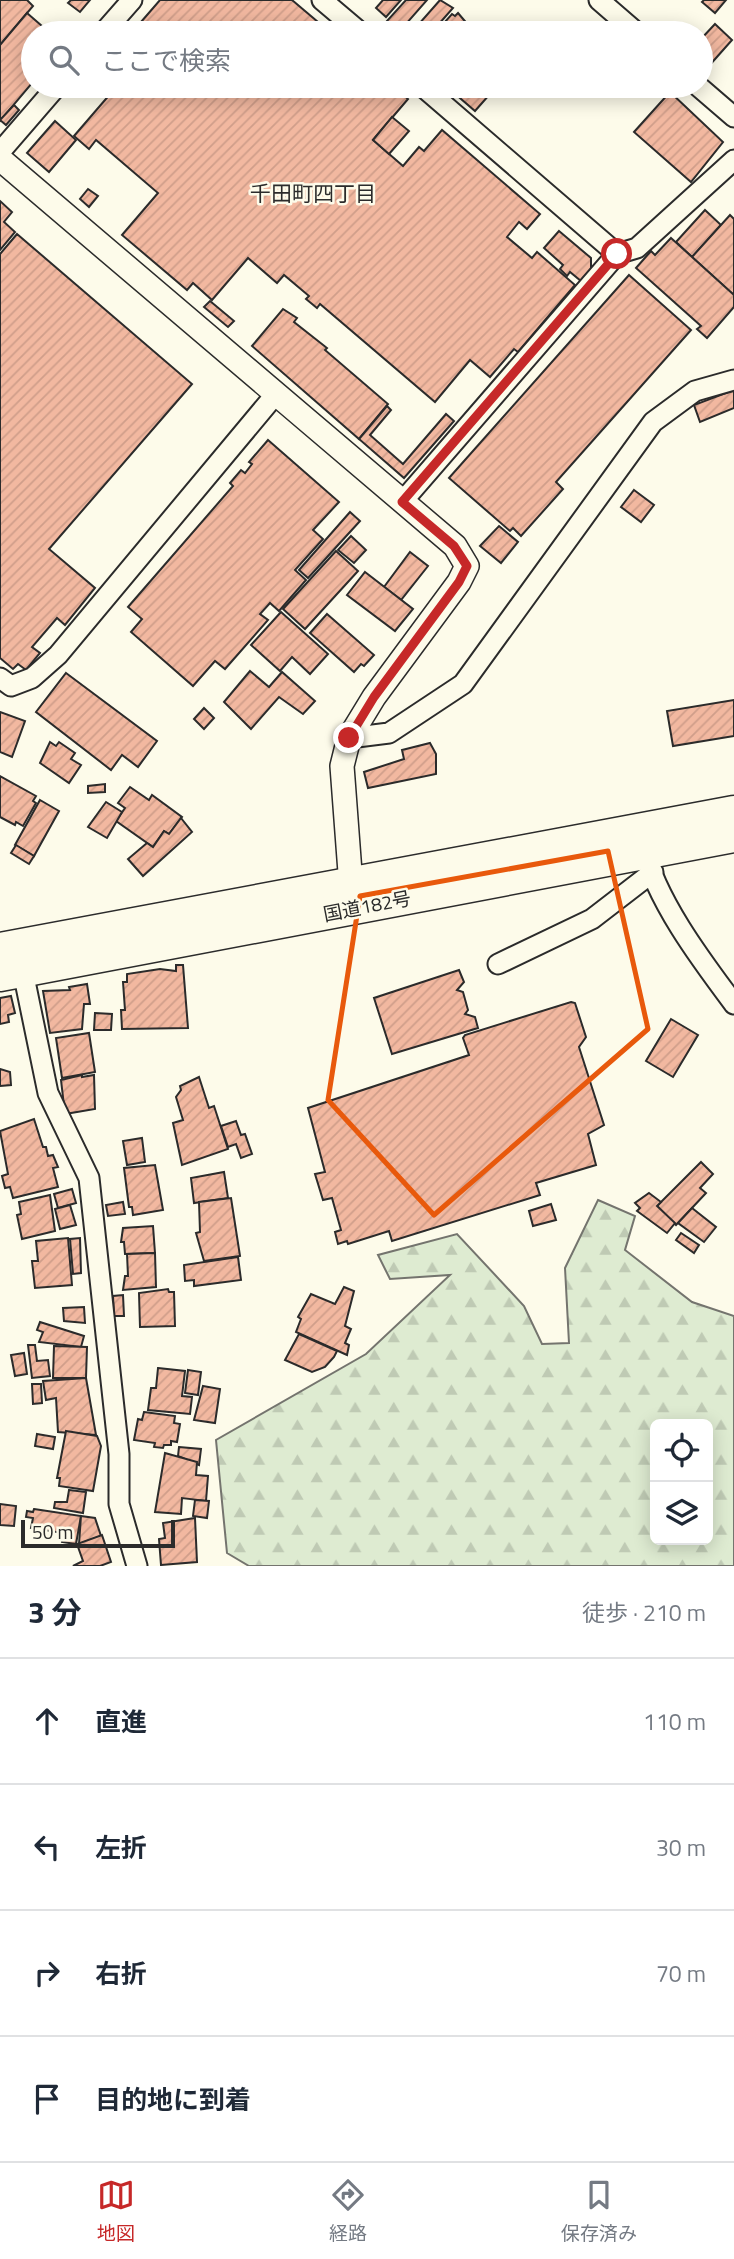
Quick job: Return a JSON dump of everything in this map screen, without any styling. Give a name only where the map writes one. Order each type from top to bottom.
[{"type":"highway","name":"国道182号","points":[[646,851],[734,812]]},
{"type":"highway","name":"国道182号","points":[[10,961],[351,897],[734,836]]},
{"type":"street","points":[[114,21],[132,0]]},
{"type":"street","points":[[322,0],[347,21]]},
{"type":"street","points":[[599,0],[623,21]]},
{"type":"street","points":[[0,152],[47,98]]},
{"type":"street","points":[[436,98],[617,254]]},
{"type":"street","points":[[712,98],[734,117]]},
{"type":"street","points":[[0,159],[454,546],[467,566],[459,582],[374,697],[349,738],[342,765],[351,897]]},
{"type":"street","points":[[402,502],[617,254],[637,248],[734,160]]},
{"type":"street","points":[[349,738],[389,733],[463,684],[653,422],[695,391],[734,380]]},
{"type":"street","points":[[0,678],[11,686],[32,678],[58,655],[275,395]]},
{"type":"street","points":[[498,964],[592,919],[646,851],[701,960],[734,1004]]},
{"type":"street","points":[[10,961],[48,1093],[89,1178],[119,1454],[119,1504],[136,1566]]},
{"type":"highlighted area","points":[[608,851],[648,1029],[434,1215],[328,1100],[360,896]]},
{"type":"green space","points":[[598,1200],[635,1216],[625,1250],[692,1302],[734,1316],[734,1566],[249,1566],[227,1553],[216,1440],[366,1354],[450,1275],[390,1279],[378,1255],[457,1234],[524,1306],[542,1344],[569,1343],[565,1268]]},
{"type":"building","points":[[0,0],[27,0],[33,6],[0,45]]},
{"type":"building","points":[[71,0],[90,0],[80,12],[68,3]]},
{"type":"building","points":[[160,0],[292,0],[317,21],[142,21]]},
{"type":"building","points":[[383,0],[401,0],[386,17],[376,8]]},
{"type":"building","points":[[406,0],[427,0],[409,21],[387,21]]},
{"type":"building","points":[[440,0],[453,8],[442,21],[422,21]]},
{"type":"building","points":[[726,0],[715,13],[702,2]]},
{"type":"building","points":[[27,13],[36,21],[21,21],[21,96],[0,121],[0,45]]},
{"type":"building","points":[[458,13],[465,21],[446,21],[452,14],[455,16]]},
{"type":"building","points":[[715,24],[732,40],[713,61]]},
{"type":"building","points":[[107,98],[407,98],[373,140],[403,166],[419,147],[424,151],[442,130],[540,214],[527,229],[519,222],[507,237],[532,258],[537,252],[575,285],[518,352],[514,349],[490,377],[470,360],[435,402],[320,304],[317,308],[306,299],[309,296],[284,275],[277,283],[248,258],[212,300],[193,283],[187,290],[122,235],[158,193],[96,140],[89,149],[74,136]]},
{"type":"building","points":[[460,98],[486,98],[475,111]]},
{"type":"building","points":[[665,98],[676,98],[723,142],[691,182],[634,132]]},
{"type":"building","points":[[14,105],[19,110],[6,125],[0,120]]},
{"type":"building","points":[[392,117],[409,131],[389,154],[373,140]]},
{"type":"building","points":[[55,121],[76,140],[49,172],[27,153]]},
{"type":"building","points":[[88,189],[98,196],[89,207],[80,199]]},
{"type":"building","points":[[0,201],[12,212],[4,222],[15,232],[0,250]]},
{"type":"building","points":[[705,210],[721,225],[692,257],[676,242]]},
{"type":"building","points":[[730,215],[734,219],[734,295],[692,257]]},
{"type":"building","points":[[559,231],[591,258],[591,269],[581,281],[570,272],[567,276],[560,269],[563,265],[544,248]]},
{"type":"building","points":[[17,234],[192,384],[49,549],[95,588],[65,625],[57,618],[32,647],[40,653],[26,670],[18,664],[13,669],[0,658],[0,254]]},
{"type":"building","points":[[671,238],[734,295],[734,307],[707,338],[697,329],[701,326],[636,268],[651,251],[655,255]]},
{"type":"building","points":[[629,275],[691,330],[556,482],[563,489],[521,536],[513,528],[510,531],[449,478]]},
{"type":"building","points":[[210,301],[234,321],[228,327],[204,307]]},
{"type":"building","points":[[283,309],[297,318],[294,322],[327,348],[325,350],[388,404],[359,439],[252,346]]},
{"type":"building","points":[[734,390],[734,408],[700,422],[694,405]]},
{"type":"building","points":[[387,406],[391,410],[370,435],[403,464],[446,414],[454,421],[404,478],[359,439]]},
{"type":"building","points":[[268,440],[339,502],[313,530],[323,539],[295,570],[306,580],[279,611],[270,603],[260,614],[268,620],[225,669],[215,661],[193,686],[131,632],[142,619],[128,607],[233,486],[230,483],[241,470],[245,473],[252,464],[249,462]]},
{"type":"building","points":[[634,490],[654,505],[641,522],[621,507]]},
{"type":"building","points":[[350,512],[360,521],[308,578],[299,570]]},
{"type":"building","points":[[499,526],[518,542],[501,563],[480,546]]},
{"type":"building","points":[[351,536],[366,550],[354,563],[338,550]]},
{"type":"building","points":[[336,551],[358,571],[305,629],[283,609]]},
{"type":"building","points":[[410,552],[428,566],[401,600],[384,587]]},
{"type":"building","points":[[365,572],[413,609],[395,631],[347,595]]},
{"type":"building","points":[[281,612],[328,654],[310,674],[292,657],[280,671],[251,645]]},
{"type":"building","points":[[327,614],[374,655],[354,672],[310,633]]},
{"type":"building","points":[[250,671],[269,687],[282,672],[315,701],[303,714],[279,697],[251,729],[224,702]]},
{"type":"building","points":[[66,673],[157,741],[138,767],[122,755],[111,770],[36,712]]},
{"type":"building","points":[[734,700],[734,736],[673,746],[667,711]]},
{"type":"building","points":[[204,708],[214,718],[204,729],[194,719]]},
{"type":"building","points":[[0,712],[25,721],[12,757],[0,752]]},
{"type":"building","points":[[50,742],[56,746],[59,742],[75,753],[71,759],[81,765],[69,783],[40,763]]},
{"type":"building","points":[[430,743],[436,754],[436,774],[368,788],[364,772],[404,759],[402,750]]},
{"type":"building","points":[[0,776],[36,796],[33,801],[36,803],[23,826],[0,817]]},
{"type":"building","points":[[105,784],[105,792],[88,793],[88,786]]},
{"type":"building","points":[[130,787],[149,800],[152,795],[182,817],[169,834],[164,831],[153,847],[116,821],[125,808],[118,803]]},
{"type":"building","points":[[40,800],[59,811],[34,856],[15,845]]},
{"type":"building","points":[[106,802],[122,812],[107,838],[88,827]]},
{"type":"building","points":[[181,818],[192,832],[143,876],[128,859],[147,843],[153,847],[164,831],[169,834]]},
{"type":"building","points":[[16,845],[34,856],[29,864],[11,853]]},
{"type":"building","points":[[176,965],[183,965],[188,1028],[122,1029],[121,1010],[125,1010],[123,982],[127,982],[127,974],[160,969],[176,971]]},
{"type":"building","points":[[459,970],[464,982],[457,990],[463,992],[468,1010],[465,1014],[475,1017],[478,1028],[392,1054],[374,998]]},
{"type":"building","points":[[87,984],[90,1004],[84,1004],[82,1029],[50,1033],[43,991],[70,990],[69,987]]},
{"type":"building","points":[[11,996],[15,1013],[8,1015],[9,1022],[0,1024],[0,998]]},
{"type":"building","points":[[575,1003],[586,1037],[579,1047],[604,1125],[588,1134],[596,1165],[536,1183],[540,1195],[392,1241],[389,1231],[348,1244],[347,1241],[338,1244],[335,1232],[341,1230],[332,1198],[323,1200],[315,1174],[325,1172],[308,1108],[469,1055],[463,1038],[465,1035]]},
{"type":"building","points":[[95,1013],[112,1014],[111,1030],[94,1030]]},
{"type":"building","points":[[671,1019],[698,1035],[673,1077],[646,1061]]},
{"type":"building","points":[[89,1033],[95,1072],[62,1078],[56,1038]]},
{"type":"building","points":[[0,1069],[10,1072],[11,1085],[0,1086]]},
{"type":"building","points":[[94,1075],[95,1109],[65,1114],[61,1080]]},
{"type":"building","points":[[199,1077],[209,1108],[214,1106],[228,1149],[182,1165],[173,1123],[183,1120],[176,1097],[181,1090],[180,1086]]},
{"type":"building","points":[[34,1119],[43,1147],[46,1147],[48,1156],[53,1155],[58,1167],[53,1168],[58,1187],[13,1198],[10,1187],[5,1188],[2,1176],[8,1174],[0,1131]]},
{"type":"building","points":[[236,1121],[241,1135],[245,1134],[252,1154],[241,1158],[236,1144],[228,1147],[221,1126]]},
{"type":"building","points":[[142,1138],[145,1162],[127,1165],[123,1141]]},
{"type":"building","points":[[701,1162],[713,1174],[700,1188],[706,1193],[676,1225],[657,1206]]},
{"type":"building","points":[[155,1165],[163,1210],[133,1215],[132,1207],[129,1207],[124,1168]]},
{"type":"building","points":[[224,1172],[228,1198],[194,1203],[191,1178]]},
{"type":"building","points":[[72,1189],[76,1203],[58,1208],[54,1194]]},
{"type":"building","points":[[649,1193],[661,1202],[657,1206],[675,1223],[667,1233],[637,1211],[640,1208],[635,1203]]},
{"type":"building","points":[[50,1195],[55,1231],[22,1239],[17,1215],[21,1214],[19,1202]]},
{"type":"building","points":[[231,1198],[240,1256],[204,1261],[196,1233],[200,1232],[199,1202]]},
{"type":"building","points":[[123,1202],[125,1214],[108,1216],[106,1205]]},
{"type":"building","points":[[551,1204],[556,1220],[533,1226],[529,1211]]},
{"type":"building","points":[[70,1205],[76,1225],[60,1229],[55,1209]]},
{"type":"building","points":[[692,1208],[716,1227],[704,1242],[678,1223]]},
{"type":"building","points":[[153,1226],[155,1253],[125,1254],[124,1242],[121,1242],[123,1228]]},
{"type":"building","points":[[681,1233],[699,1245],[694,1253],[676,1240]]},
{"type":"building","points":[[68,1238],[72,1285],[35,1288],[32,1261],[38,1261],[36,1241]]},
{"type":"building","points":[[80,1238],[81,1273],[73,1274],[70,1239]]},
{"type":"building","points":[[155,1253],[156,1287],[123,1290],[125,1276],[128,1276],[127,1254]]},
{"type":"building","points":[[238,1257],[241,1280],[194,1286],[194,1280],[185,1281],[184,1265]]},
{"type":"building","points":[[344,1287],[354,1291],[345,1326],[351,1329],[345,1343],[349,1345],[347,1355],[296,1332],[301,1319],[298,1317],[311,1294],[335,1304]]},
{"type":"building","points":[[168,1289],[169,1292],[174,1292],[175,1326],[140,1327],[139,1293]]},
{"type":"building","points":[[123,1295],[124,1316],[114,1316],[113,1296]]},
{"type":"building","points":[[84,1307],[85,1323],[64,1321],[63,1308]]},
{"type":"building","points":[[40,1322],[84,1336],[81,1347],[39,1342],[43,1332],[37,1330]]},
{"type":"building","points":[[299,1334],[337,1351],[325,1367],[312,1372],[285,1360]]},
{"type":"building","points":[[28,1345],[35,1345],[37,1361],[48,1360],[50,1376],[32,1378]]},
{"type":"building","points":[[54,1346],[87,1347],[86,1378],[53,1378]]},
{"type":"building","points":[[24,1353],[27,1374],[15,1376],[11,1355]]},
{"type":"building","points":[[158,1368],[185,1371],[182,1396],[192,1397],[190,1414],[148,1410],[151,1388],[156,1388]]},
{"type":"building","points":[[188,1370],[201,1372],[198,1395],[185,1393]]},
{"type":"building","points":[[86,1378],[96,1435],[58,1432],[56,1398],[46,1400],[43,1381]]},
{"type":"building","points":[[32,1384],[41,1384],[42,1403],[33,1404]]},
{"type":"building","points":[[203,1386],[220,1389],[215,1423],[194,1420]]},
{"type":"building","points":[[144,1412],[175,1416],[174,1423],[180,1424],[177,1442],[171,1441],[171,1445],[164,1445],[163,1448],[154,1447],[155,1443],[134,1440],[138,1419],[142,1420]]},
{"type":"building","points":[[66,1431],[97,1436],[101,1446],[93,1491],[59,1486],[60,1478],[57,1478]]},
{"type":"building","points":[[37,1434],[55,1437],[53,1449],[35,1446]]},
{"type":"building","points":[[179,1447],[201,1449],[199,1465],[178,1456]]},
{"type":"building","points":[[165,1453],[197,1462],[196,1475],[208,1476],[206,1501],[182,1498],[181,1514],[155,1512]]},
{"type":"building","points":[[69,1490],[86,1492],[83,1513],[54,1508],[55,1502],[67,1502]]},
{"type":"building","points":[[195,1500],[209,1501],[207,1518],[193,1516]]},
{"type":"building","points":[[0,1504],[16,1506],[14,1526],[0,1525]]},
{"type":"building","points":[[34,1509],[81,1516],[76,1544],[62,1542],[63,1533],[31,1528],[33,1518],[26,1517],[27,1511],[33,1512]]},
{"type":"building","points":[[81,1516],[95,1518],[101,1536],[79,1544]]},
{"type":"building","points":[[195,1518],[197,1562],[161,1565],[159,1539],[165,1538],[163,1523]]},
{"type":"building","points":[[102,1535],[111,1562],[100,1566],[73,1566],[83,1561],[77,1544]]},
{"type":"district","name":"千田町四丁目","points":[[313,194]]},
{"type":"route","points":[[349,738],[374,697],[459,582],[467,566],[454,546],[402,502],[617,254]]}]
